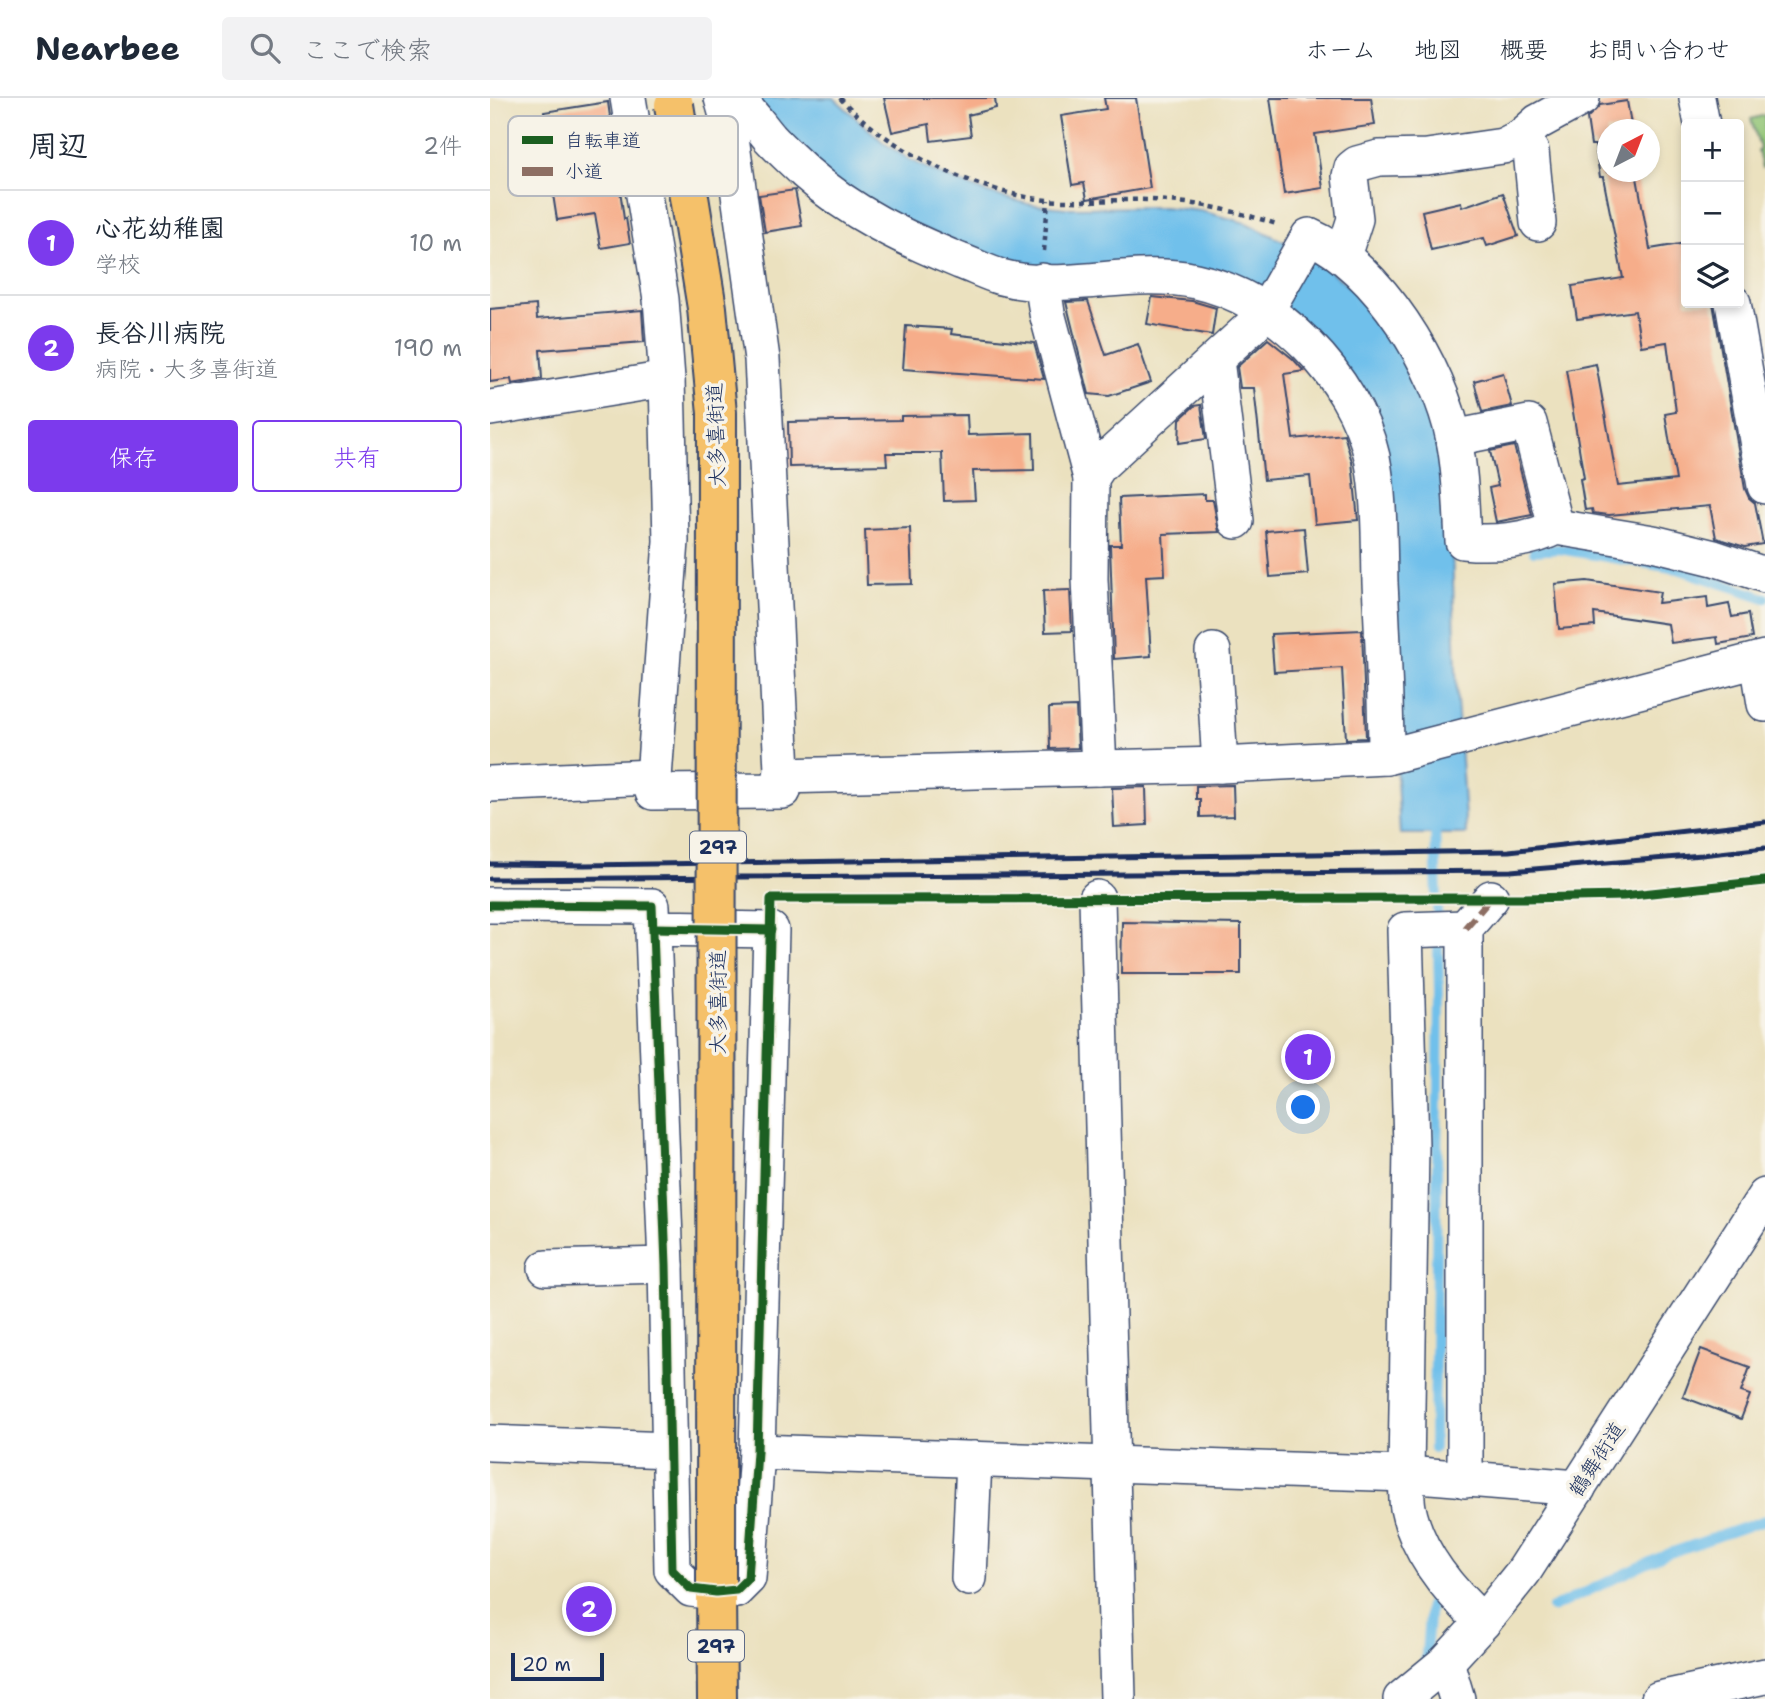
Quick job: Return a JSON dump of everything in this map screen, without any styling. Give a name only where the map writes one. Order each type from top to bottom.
[{"type":"highway","name":"大多喜街道","points":[[689,196],[707,308],[717,413],[716,1699]]},
{"type":"street","points":[[628,98],[631,116]]},
{"type":"street","points":[[722,98],[727,116]]},
{"type":"street","points":[[734,98],[746,106],[771,138],[808,174],[863,216],[927,248],[999,276],[1027,283],[1156,276],[1177,277],[1223,289],[1266,311],[1315,351],[1338,382],[1357,415],[1372,456],[1377,500],[1390,756]]},
{"type":"street","points":[[1343,256],[1355,219],[1350,176],[1352,168],[1357,164],[1379,158],[1427,157],[1503,146],[1521,137],[1538,122],[1582,98]]},
{"type":"street","points":[[1697,98],[1701,119]]},
{"type":"street","points":[[1521,137],[1531,151],[1538,223]]},
{"type":"street","points":[[644,196],[661,299],[667,379],[671,541],[653,792],[783,791],[762,359],[738,187]]},
{"type":"street","points":[[1091,478],[1099,466],[1266,311],[1309,236],[1325,242],[1343,256],[1390,306],[1410,334],[1436,384],[1454,438],[1461,490],[1463,541],[1486,543],[1545,532],[1556,527],[1653,543],[1714,558],[1765,575]]},
{"type":"street","points":[[1042,281],[1047,313],[1091,478],[1091,593],[1099,768]]},
{"type":"street","points":[[1734,308],[1765,486]]},
{"type":"street","points":[[1216,360],[1236,521]]},
{"type":"street","points":[[490,408],[667,379]]},
{"type":"street","points":[[1454,438],[1529,423],[1556,527]]},
{"type":"street","points":[[1213,651],[1220,765]]},
{"type":"street","points":[[781,776],[1220,765],[1390,756],[1761,659],[1765,704]]},
{"type":"street","points":[[490,784],[653,776]]},
{"type":"street","points":[[1097,898],[1118,1699]]},
{"type":"street","points":[[1465,1480],[1465,928],[1490,898]]},
{"type":"street","points":[[490,905],[652,906],[666,1265],[672,1570],[691,1589],[716,1592],[736,1590],[748,1578],[757,1452],[771,930],[653,928]]},
{"type":"street","points":[[1465,928],[1405,930],[1411,1146],[1406,1475],[1407,1506],[1415,1532],[1455,1597],[1483,1622]]},
{"type":"street","points":[[1411,1146],[1465,1144]]},
{"type":"street","name":"鶴舞街道","points":[[1401,1699],[1446,1662],[1524,1571],[1765,1196]]},
{"type":"street","points":[[546,1268],[666,1265]]},
{"type":"street","points":[[490,1443],[669,1450]]},
{"type":"street","points":[[757,1452],[1406,1475],[1578,1488]]},
{"type":"street","points":[[970,1578],[974,1459]]},
{"type":"street","points":[[1446,1662],[1457,1699]]},
{"type":"street","points":[[1659,1699],[1765,1676]]},
{"type":"path","points":[[840,98],[900,147],[930,164],[996,189],[1048,200],[1150,200],[1186,203],[1251,215],[1309,236]]},
{"type":"path","points":[[1042,281],[1048,200]]},
{"type":"green space","points":[[1765,115],[1765,167],[1762,168],[1758,150],[1760,148],[1751,119]]},
{"type":"water","points":[[750,98],[834,98],[884,143],[910,160],[988,193],[1028,204],[1066,208],[1163,207],[1201,211],[1246,223],[1309,254],[1363,298],[1378,316],[1425,389],[1450,489],[1457,700],[1466,834],[1400,834],[1387,492],[1283,311],[1077,272],[1000,262],[850,197]]},
{"type":"building","points":[[884,98],[995,98],[996,108],[968,115],[971,136],[931,141],[929,124],[892,132]]},
{"type":"building","points":[[1104,98],[1136,98],[1150,188],[1087,199],[1084,183],[1072,185],[1061,116],[1106,109]]},
{"type":"building","points":[[1270,98],[1371,98],[1375,125],[1315,134],[1323,188],[1284,194]]},
{"type":"building","points":[[1627,101],[1630,119],[1597,119],[1597,158],[1595,145],[1591,145],[1587,118],[1600,105]]},
{"type":"building","points":[[608,102],[610,116],[545,116],[544,112]]},
{"type":"building","points":[[1604,182],[1638,182],[1650,249],[1681,244],[1681,308],[1714,308],[1745,489],[1755,503],[1763,544],[1745,547],[1716,538],[1710,506],[1609,515],[1593,513],[1592,509],[1585,510],[1580,479],[1584,478],[1566,370],[1596,364],[1618,486],[1676,480],[1665,414],[1676,412],[1667,342],[1641,346],[1635,311],[1577,319],[1572,286],[1623,278]]},
{"type":"building","points":[[795,190],[802,226],[765,232],[759,195]]},
{"type":"building","points":[[1503,193],[1518,236],[1487,246],[1484,238],[1431,250],[1422,211],[1461,202],[1462,207]]},
{"type":"building","points":[[553,196],[621,196],[630,243],[601,248],[595,214],[557,220]]},
{"type":"building","points":[[1152,297],[1192,301],[1216,308],[1212,335],[1147,324]]},
{"type":"building","points":[[1088,301],[1106,355],[1138,344],[1151,382],[1109,396],[1089,394],[1066,302]]},
{"type":"building","points":[[536,305],[537,319],[642,310],[644,342],[540,350],[542,379],[512,384],[511,379],[490,382],[490,309]]},
{"type":"building","points":[[906,326],[952,329],[951,334],[1034,343],[1044,379],[903,369]]},
{"type":"building","points":[[1268,339],[1304,371],[1284,374],[1293,439],[1344,434],[1352,462],[1358,520],[1315,524],[1310,476],[1264,480],[1254,388],[1240,388],[1237,367]]},
{"type":"building","points":[[1503,373],[1512,406],[1482,412],[1474,381]]},
{"type":"building","points":[[1201,405],[1206,439],[1179,443],[1180,419],[1194,406]]},
{"type":"building","points":[[967,415],[968,435],[1033,433],[1034,470],[973,471],[975,500],[944,501],[942,453],[886,453],[887,465],[789,467],[788,422],[901,420],[901,416]]},
{"type":"building","points":[[1514,446],[1532,515],[1496,522],[1489,488],[1498,486],[1490,451]]},
{"type":"building","points":[[1205,494],[1205,500],[1213,500],[1219,532],[1163,534],[1165,575],[1146,576],[1151,656],[1114,659],[1110,545],[1121,545],[1119,498]]},
{"type":"building","points":[[910,528],[912,584],[867,585],[865,530]]},
{"type":"building","points":[[1304,528],[1308,574],[1270,577],[1266,531]]},
{"type":"building","points":[[1587,581],[1660,592],[1658,603],[1707,597],[1708,608],[1729,604],[1732,617],[1748,614],[1752,638],[1718,644],[1717,637],[1671,643],[1668,624],[1594,613],[1595,626],[1559,629],[1555,584]]},
{"type":"building","points":[[1070,590],[1072,631],[1045,632],[1043,591]]},
{"type":"building","points":[[1362,630],[1366,738],[1346,739],[1342,668],[1274,672],[1271,634]]},
{"type":"building","points":[[1076,707],[1078,748],[1050,749],[1049,708]]},
{"type":"building","points":[[1233,785],[1234,816],[1200,817],[1200,799],[1196,799],[1196,786]]},
{"type":"building","points":[[1146,787],[1147,825],[1114,827],[1112,788]]},
{"type":"building","points":[[1122,922],[1241,924],[1241,974],[1121,974]]},
{"type":"building","points":[[1701,1349],[1750,1367],[1741,1392],[1750,1395],[1741,1419],[1683,1397]]},
{"type":"waterway","points":[[1534,551],[1559,549],[1678,569],[1765,598]]},
{"type":"waterway","points":[[1434,1448],[1439,991],[1435,822]]},
{"type":"waterway","points":[[1552,1608],[1667,1554],[1765,1520]]},
{"type":"waterway","points":[[1425,1667],[1430,1604]]},
{"type":"railway","points":[[490,864],[584,865],[1509,851],[1765,822]]},
{"type":"railway","points":[[490,879],[1511,871],[1765,848]]},
{"type":"marked path","points":[[1465,928],[1491,898]]},
{"type":"cycle path","points":[[490,905],[652,906],[666,1265],[672,1570],[691,1589],[716,1592],[736,1590],[748,1578],[757,1452],[771,899],[1525,898],[1623,896],[1765,881]]},
{"type":"cycle path","points":[[653,928],[771,930]]},
{"type":"place","name":"心花幼稚園","points":[[1308,1057]]},
{"type":"place","name":"長谷川病院","points":[[589,1609]]}]
